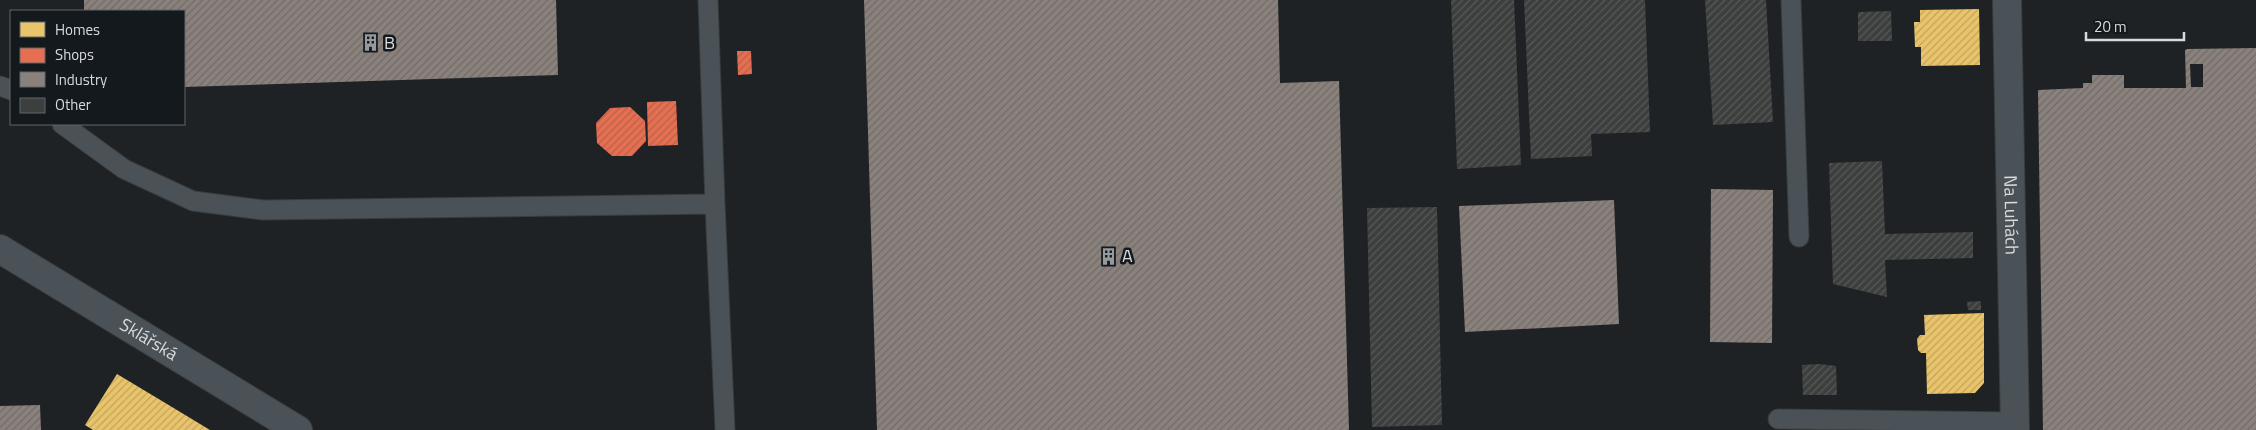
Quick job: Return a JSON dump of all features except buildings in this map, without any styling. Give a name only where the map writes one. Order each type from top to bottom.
[{"type":"street","name":"Na Luhách","points":[[2007,0],[2015,426]]},
{"type":"street","name":"Sklářská","points":[[0,249],[298,430]]},
{"type":"lane","points":[[708,0],[725,430]]},
{"type":"lane","points":[[1791,0],[1799,236]]},
{"type":"lane","points":[[63,125],[124,169],[194,201],[263,210],[715,204]]},
{"type":"lane","points":[[1778,419],[2015,426]]},
{"type":"place","name":"B","points":[[370,43]]},
{"type":"place","name":"A","points":[[1108,256]]}]
